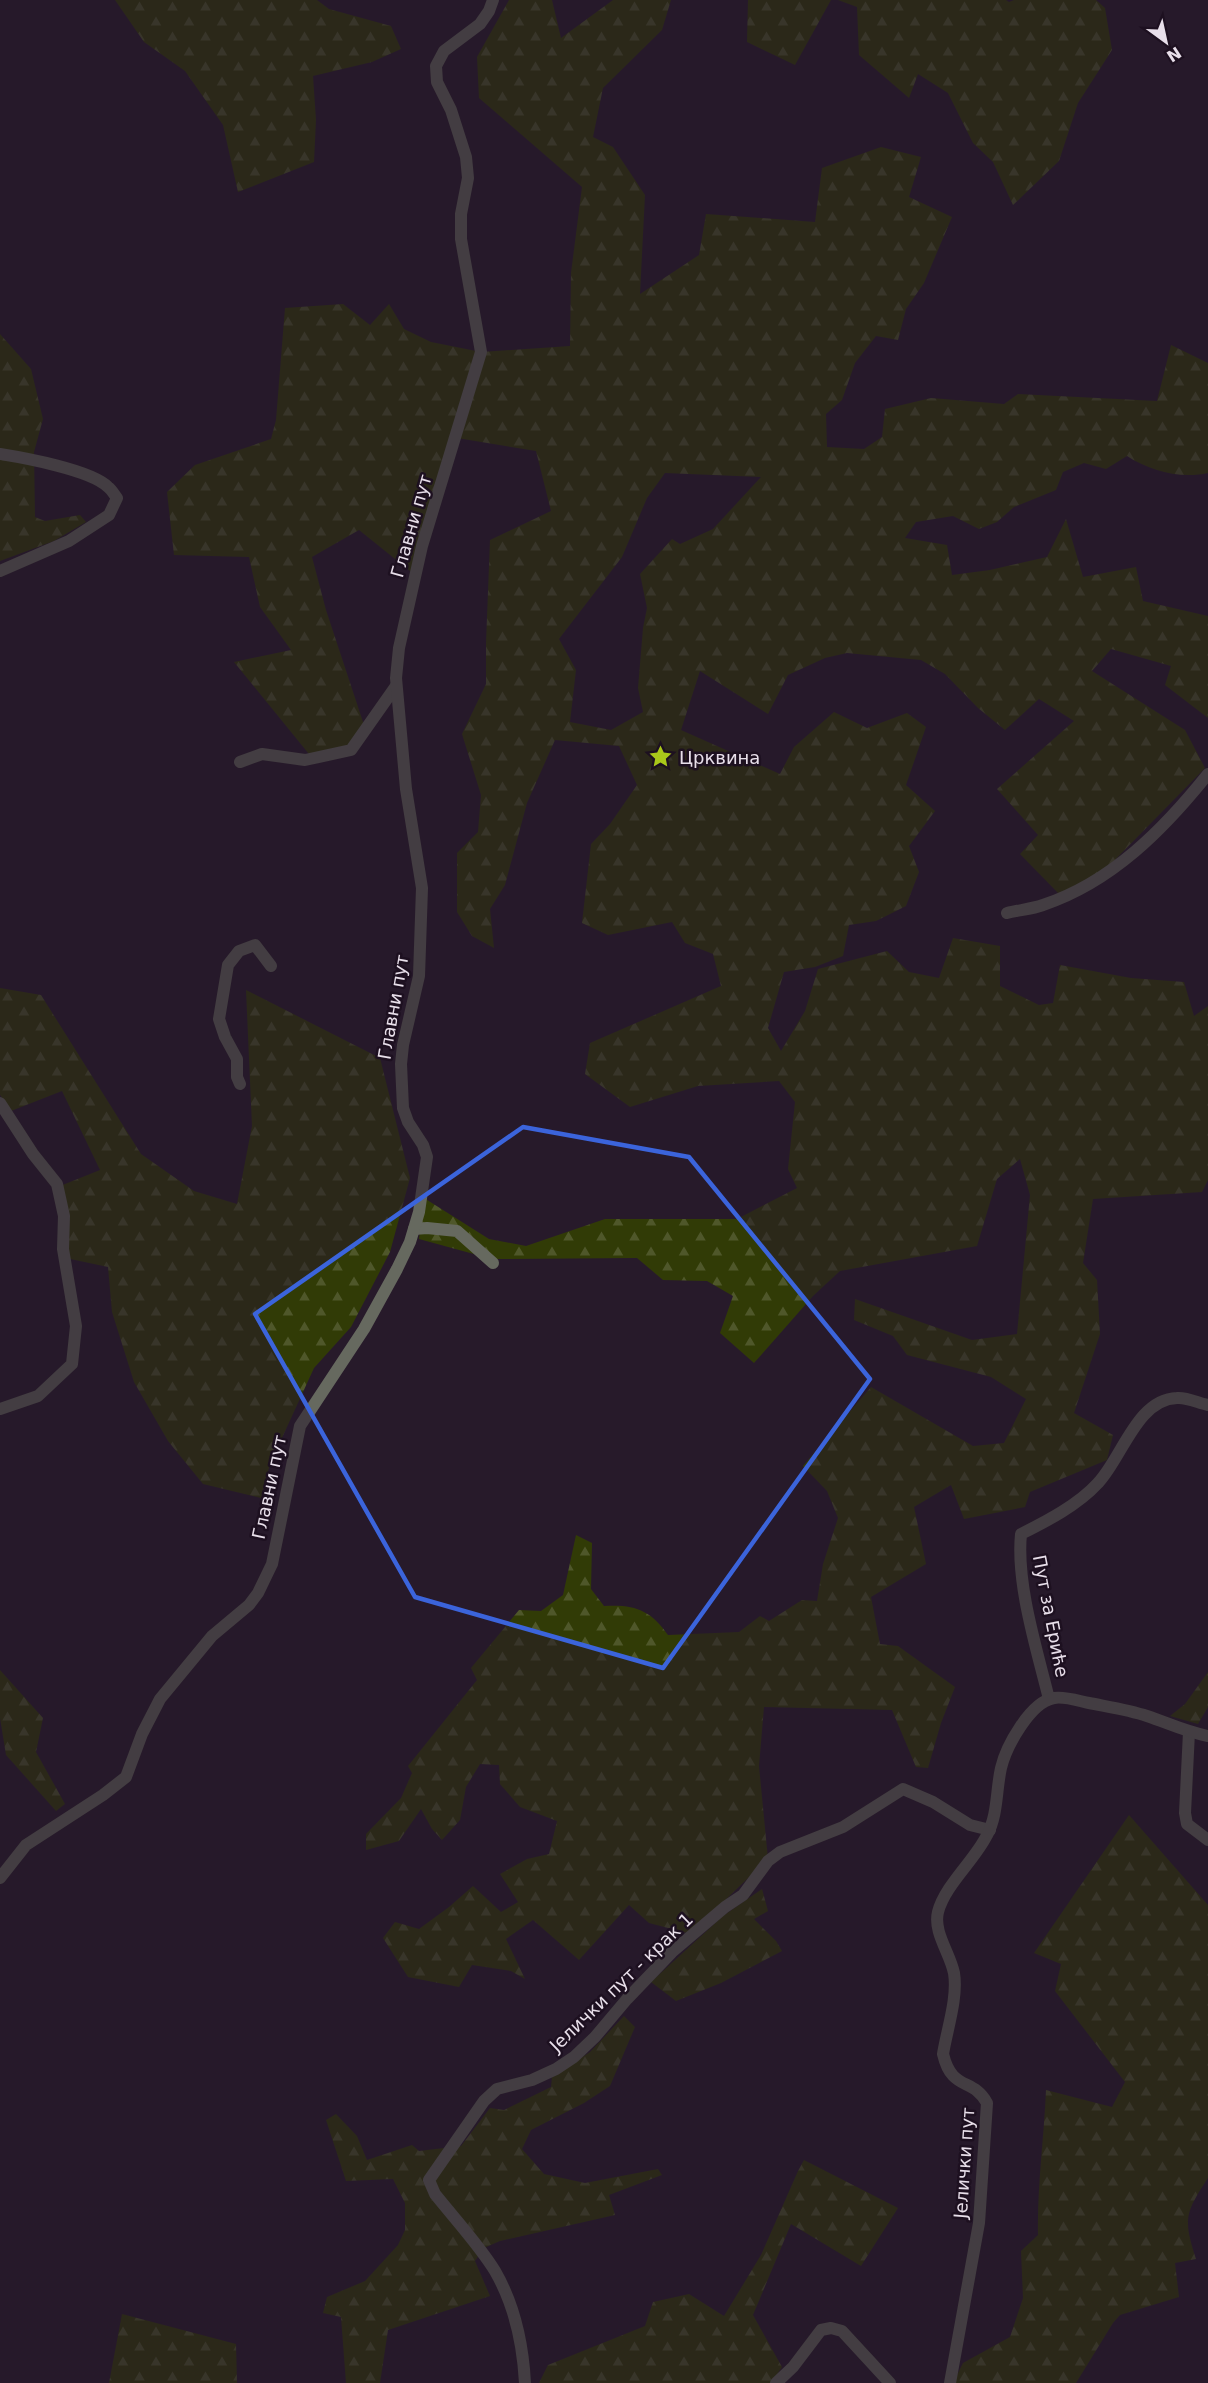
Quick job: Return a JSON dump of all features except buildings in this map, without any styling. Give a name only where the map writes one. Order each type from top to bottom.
[{"type":"street","name":"Главни пут","points":[[0,1878],[26,1845],[103,1795],[126,1777],[146,1726],[160,1699],[212,1636],[249,1605],[258,1593],[272,1564],[300,1426],[364,1329],[398,1269],[414,1229],[423,1191],[427,1157],[423,1145],[408,1122],[404,1108],[401,1064],[402,1045],[419,976],[422,905],[419,868],[403,761],[396,686],[399,648],[415,575],[436,497],[457,438],[481,352],[461,239],[461,214],[468,178],[466,157],[452,110],[437,82],[436,66],[444,51],[480,24],[494,0]]},
{"type":"street","points":[[0,454],[36,459],[80,473],[107,485],[117,498],[109,515],[69,541],[0,571]]},
{"type":"street","points":[[240,762],[262,754],[305,760],[351,750],[396,686]]},
{"type":"street","points":[[1007,913],[1042,905],[1072,893],[1116,868],[1183,805],[1208,774]]},
{"type":"street","points":[[240,1084],[237,1077],[237,1059],[219,1019],[228,965],[239,951],[255,945],[271,966]]},
{"type":"street","points":[[0,1103],[33,1154],[57,1184],[64,1216],[63,1249],[76,1326],[72,1364],[38,1396],[0,1409]]},
{"type":"street","points":[[414,1229],[457,1231],[493,1263]]},
{"type":"street","name":"Пут за Ериће","points":[[1049,1699],[1031,1624],[1019,1555],[1021,1534],[1071,1505],[1099,1483],[1144,1415],[1156,1403],[1180,1397],[1208,1405]]},
{"type":"street","points":[[1049,1699],[1055,1697],[1080,1701],[1146,1715],[1189,1732],[1208,1736]]},
{"type":"street","name":"Јелички пут","points":[[950,2383],[979,2223],[987,2103],[981,2092],[958,2082],[949,2073],[943,2054],[953,1998],[954,1974],[938,1930],[938,1912],[946,1895],[990,1830],[994,1820],[1001,1768],[1008,1749],[1029,1714],[1049,1699]]},
{"type":"street","points":[[1189,1732],[1185,1813],[1187,1824],[1208,1840]]},
{"type":"street","name":"Јелички пут - крак 1","points":[[525,2383],[524,2365],[515,2320],[495,2272],[435,2194],[429,2180],[484,2101],[497,2089],[532,2080],[556,2069],[574,2057],[672,1952],[725,1907],[743,1895],[768,1861],[780,1852],[843,1827],[903,1789],[933,1802],[970,1825],[990,1830]]},
{"type":"street","points":[[776,2383],[793,2367],[821,2330],[831,2328],[842,2331],[890,2383]]},
{"type":"highlighted area","points":[[523,1127],[689,1157],[870,1379],[663,1668],[415,1597],[255,1314]]},
{"type":"green space","points":[[115,0],[317,0],[329,9],[391,26],[401,49],[372,62],[313,76],[316,120],[314,162],[238,192],[223,125],[185,71],[144,42]]},
{"type":"green space","points":[[509,0],[552,0],[561,38],[613,0],[671,0],[662,30],[603,88],[593,137],[613,147],[645,195],[640,294],[699,255],[706,214],[815,222],[822,168],[881,147],[921,157],[909,197],[952,217],[924,283],[906,309],[898,340],[876,336],[855,363],[842,400],[826,414],[827,447],[864,449],[882,437],[885,409],[931,398],[1004,404],[1018,394],[1157,401],[1171,345],[1208,363],[1208,473],[1187,475],[1155,470],[1127,456],[1106,469],[1084,463],[1063,472],[1056,490],[1014,507],[997,522],[979,529],[953,516],[916,522],[905,538],[947,545],[952,575],[990,570],[1047,557],[1066,519],[1083,577],[1136,567],[1143,601],[1208,616],[1208,718],[1165,685],[1171,666],[1111,649],[1092,671],[1185,730],[1205,768],[1104,871],[1059,894],[1020,854],[1038,835],[997,789],[1074,721],[1039,699],[1005,730],[978,708],[945,674],[921,660],[847,653],[825,658],[788,675],[768,714],[700,671],[681,730],[780,774],[794,747],[834,712],[867,728],[907,713],[926,727],[906,785],[935,811],[909,846],[919,872],[906,906],[876,921],[849,925],[843,956],[815,967],[784,972],[768,1028],[781,1051],[805,1011],[818,969],[887,951],[909,972],[939,978],[953,938],[1000,946],[1000,986],[1039,1005],[1053,1003],[1060,965],[1131,978],[1184,982],[1194,1016],[1208,1006],[1208,1180],[1202,1192],[1093,1199],[1083,1263],[1097,1280],[1100,1334],[1074,1413],[1113,1435],[1107,1460],[1030,1492],[1025,1507],[964,1519],[951,1485],[914,1507],[926,1564],[871,1597],[880,1644],[898,1646],[955,1687],[941,1723],[928,1768],[916,1767],[892,1710],[764,1707],[759,1766],[768,1859],[719,1906],[687,1933],[649,1923],[629,1905],[579,1960],[533,1920],[506,1939],[525,1979],[511,1971],[472,1965],[459,1987],[408,1977],[383,1938],[395,1922],[419,1929],[473,1886],[501,1912],[518,1902],[500,1874],[527,1859],[549,1854],[557,1821],[520,1807],[500,1784],[499,1765],[480,1764],[466,1787],[460,1820],[442,1840],[432,1829],[421,1809],[399,1841],[366,1850],[366,1834],[401,1798],[412,1773],[408,1766],[477,1680],[471,1668],[519,1610],[541,1611],[563,1595],[576,1535],[592,1543],[591,1589],[604,1606],[624,1606],[641,1610],[662,1626],[668,1635],[739,1632],[760,1616],[769,1621],[802,1600],[817,1601],[823,1564],[838,1518],[827,1491],[803,1466],[871,1387],[973,1446],[1004,1443],[1026,1399],[991,1377],[907,1355],[893,1336],[854,1320],[855,1299],[972,1340],[1017,1334],[1030,1195],[1020,1159],[997,1179],[977,1246],[840,1271],[813,1296],[754,1363],[720,1333],[733,1296],[707,1281],[663,1280],[637,1258],[492,1259],[419,1239],[424,1198],[489,1239],[526,1246],[605,1219],[737,1219],[797,1188],[788,1169],[795,1102],[779,1081],[698,1086],[630,1107],[585,1074],[590,1043],[721,986],[713,954],[685,943],[672,922],[608,935],[582,923],[591,844],[610,824],[637,785],[619,746],[555,740],[527,803],[505,885],[490,909],[494,948],[472,936],[457,912],[457,853],[478,832],[481,795],[462,734],[486,684],[490,540],[551,511],[536,451],[457,438],[415,575],[359,530],[312,557],[326,610],[365,728],[351,750],[313,759],[234,662],[291,650],[260,607],[249,557],[174,555],[167,492],[195,465],[271,439],[276,420],[285,308],[343,304],[370,325],[389,304],[404,329],[431,342],[481,352],[570,346],[571,273],[582,187],[479,98],[477,57]],"holes":[[[665,473],[761,477],[713,529],[680,544],[672,539],[640,574],[647,608],[638,688],[643,712],[611,730],[570,722],[576,670],[559,639],[622,557],[647,498]]]},
{"type":"green space","points":[[748,0],[831,0],[795,65],[747,42]]},
{"type":"green space","points":[[838,0],[1006,0],[1009,2],[1014,0],[1096,0],[1105,8],[1112,50],[1078,103],[1059,161],[1013,205],[993,162],[973,143],[948,93],[918,74],[909,98],[859,55],[857,7]]},
{"type":"green space","points":[[0,334],[31,369],[43,419],[34,452],[35,517],[45,521],[80,515],[86,522],[54,541],[0,561]]},
{"type":"green space","points":[[0,988],[41,995],[141,1154],[194,1191],[237,1204],[252,1126],[246,990],[380,1058],[410,1178],[390,1252],[351,1327],[314,1368],[270,1464],[261,1498],[203,1484],[168,1441],[134,1382],[112,1312],[108,1267],[61,1257],[60,1186],[100,1170],[62,1091],[11,1111],[0,1095]]},
{"type":"green space","points":[[0,1670],[43,1718],[36,1752],[65,1804],[56,1811],[6,1755],[0,1718]]},
{"type":"green space","points":[[1208,1672],[1208,1707],[1198,1724],[1170,1716],[1185,1704]]},
{"type":"green space","points":[[1129,1815],[1208,1905],[1208,2178],[1188,2217],[1189,2234],[1196,2259],[1175,2263],[1179,2297],[1120,2315],[1076,2383],[953,2383],[963,2363],[1010,2337],[1023,2298],[1021,2251],[1038,2235],[1046,2090],[1112,2107],[1125,2082],[1055,1991],[1061,1964],[1034,1953]]},
{"type":"green space","points":[[762,1889],[768,1911],[754,1919],[776,1941],[782,1951],[721,1983],[676,2001],[651,1982],[723,1916]]},
{"type":"green space","points":[[624,2016],[635,2027],[610,2086],[584,2103],[531,2130],[522,2149],[544,2174],[585,2183],[658,2169],[662,2175],[609,2195],[615,2215],[500,2241],[484,2248],[475,2261],[490,2296],[388,2330],[380,2383],[346,2383],[341,2317],[323,2313],[327,2297],[365,2281],[398,2245],[405,2230],[405,2203],[393,2179],[346,2181],[326,2120],[336,2114],[357,2136],[367,2160],[412,2145],[419,2151],[461,2146],[490,2108],[504,2110],[551,2087],[552,2077],[590,2052]]},
{"type":"green space","points":[[804,2160],[898,2208],[861,2266],[791,2224],[753,2315],[782,2367],[771,2383],[539,2383],[548,2365],[645,2326],[653,2302],[689,2294],[724,2316],[761,2255]]},
{"type":"green space","points":[[122,2314],[236,2344],[237,2383],[109,2383]]},
{"type":"place","name":"Црквина","points":[[661,757]]}]
